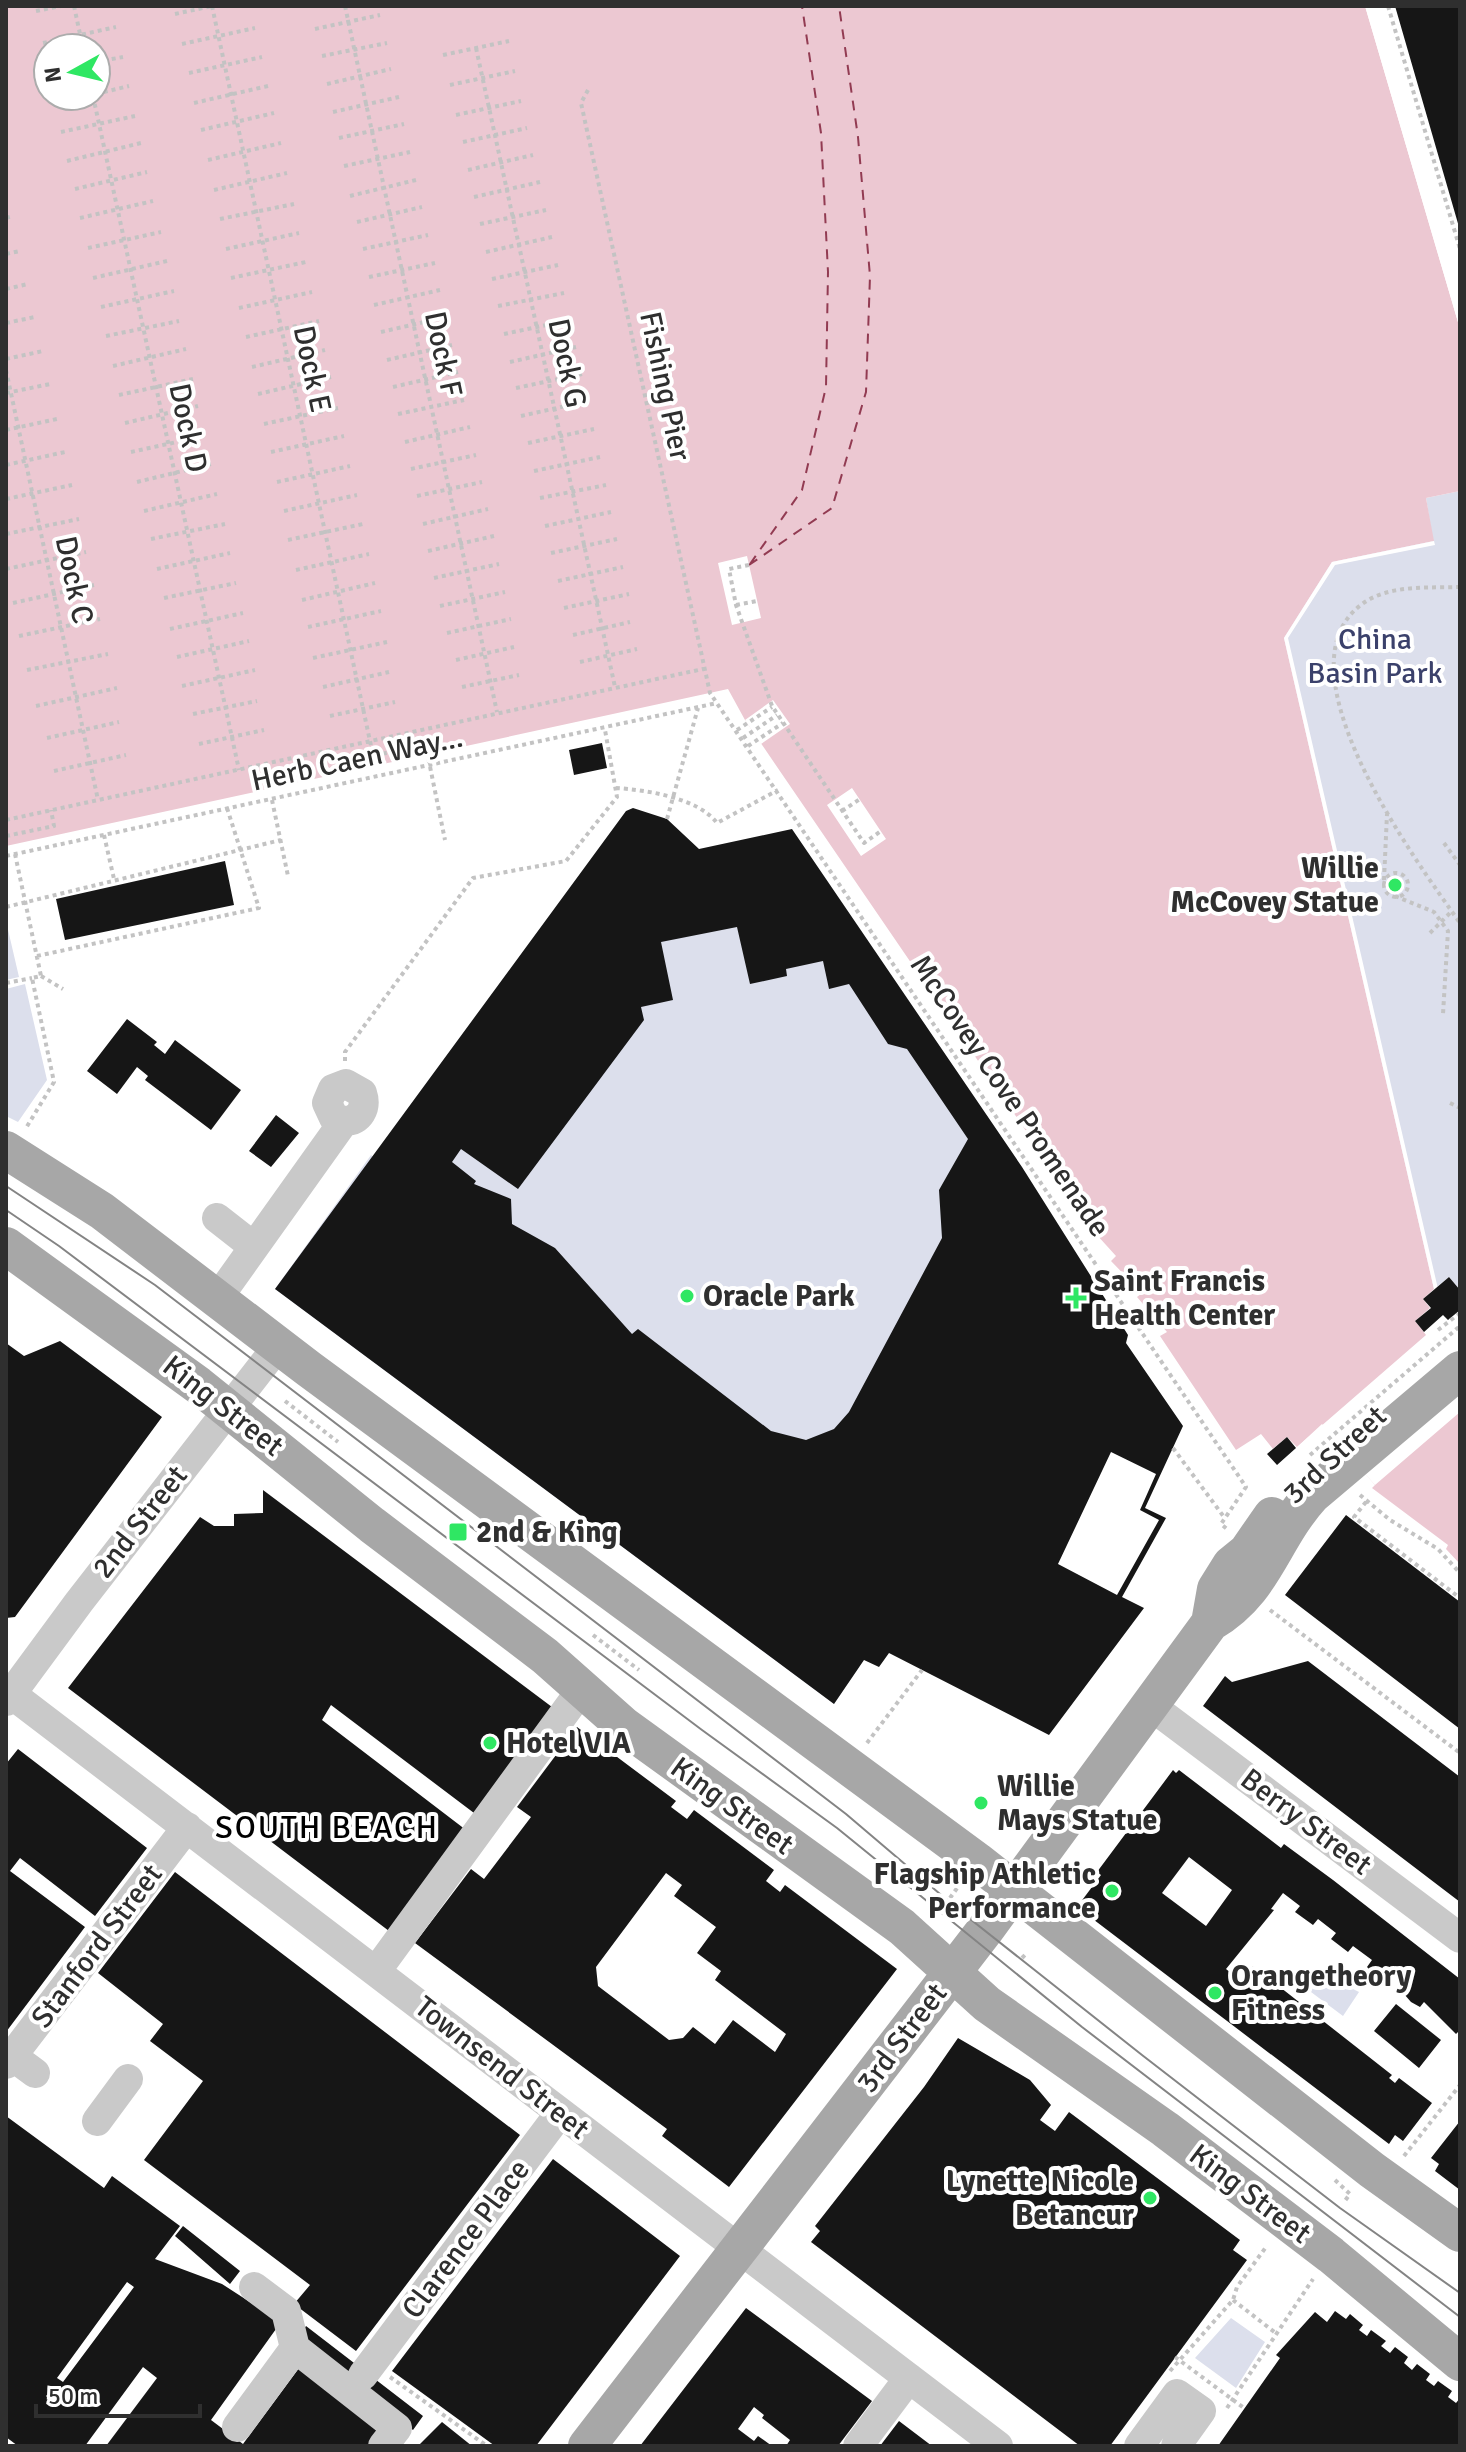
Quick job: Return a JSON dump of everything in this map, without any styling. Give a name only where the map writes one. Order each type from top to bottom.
[{"type":"main road","points":[[15,1142],[278,1346],[1015,1890],[1372,2170],[1460,2233]]},
{"type":"main road","name":"King Street","points":[[6,1246],[105,1315],[229,1409],[719,1796],[902,1927],[987,2004],[1096,2078],[1331,2255],[1460,2362]]},
{"type":"main road","name":"3rd Street","points":[[587,2446],[737,2247],[765,2218],[1015,1890],[1210,1623],[1236,1608],[1269,1564],[1290,1557],[1326,1515],[1356,1467],[1455,1338]]},
{"type":"main road","name":"3rd Street","points":[[1210,1623],[1216,1589],[1231,1565],[1247,1552],[1300,1480],[1356,1467],[1460,1398]]},
{"type":"street","points":[[217,1299],[344,1121],[358,1117],[365,1103],[359,1089],[346,1084]]},
{"type":"street","points":[[217,1218],[254,1247]]},
{"type":"street","name":"2nd Street","points":[[8,1695],[278,1346]]},
{"type":"street","points":[[377,1970],[582,1689]]},
{"type":"street","name":"Townsend Street","points":[[8,1695],[377,1970],[995,2445]]},
{"type":"street","name":"Berry Street","points":[[1151,1706],[1460,1938]]},
{"type":"street","name":"Stanford Street","points":[[18,2065],[187,1827]]},
{"type":"street","points":[[97,2121],[128,2079]]},
{"type":"street","name":"Clarence Place","points":[[360,2377],[560,2113]]},
{"type":"street","points":[[237,2427],[295,2348],[286,2311],[254,2287]]},
{"type":"street","points":[[295,2348],[360,2377],[397,2428],[383,2446]]},
{"type":"street","points":[[858,2446],[909,2378]]},
{"type":"street","points":[[1129,2443],[1177,2394],[1201,2411],[1176,2446]]},
{"type":"path","points":[[36,11],[61,6]]},
{"type":"path","points":[[74,6],[80,32]]},
{"type":"path","points":[[175,14],[213,6]]},
{"type":"path","name":"Dock E","points":[[213,6],[373,755],[426,747],[430,766]]},
{"type":"path","name":"Dock F","points":[[345,6],[497,712]]},
{"type":"path","points":[[1388,6],[1460,249]]},
{"type":"path","points":[[315,29],[380,15]]},
{"type":"path","points":[[93,32],[116,27]]},
{"type":"path","points":[[182,44],[255,28]]},
{"type":"path","points":[[443,55],[509,41]]},
{"type":"path","points":[[322,56],[387,43]]},
{"type":"path","name":"Dock G","points":[[476,48],[615,687]]},
{"type":"path","points":[[112,59],[123,57]]},
{"type":"path","points":[[189,73],[262,57]]},
{"type":"path","points":[[327,84],[391,69]]},
{"type":"path","points":[[450,85],[515,71]]},
{"type":"path","points":[[112,90],[129,86]]},
{"type":"path","points":[[194,103],[268,86]]},
{"type":"path","name":"Fishing Pier","points":[[588,90],[581,103],[710,693]]},
{"type":"path","points":[[333,112],[399,97]]},
{"type":"path","points":[[456,115],[521,101]]},
{"type":"path","name":"Dock D","points":[[99,112],[239,770]]},
{"type":"path","points":[[201,130],[274,113]]},
{"type":"path","points":[[61,132],[135,116]]},
{"type":"path","points":[[339,138],[404,124]]},
{"type":"path","points":[[463,142],[527,128]]},
{"type":"path","points":[[67,161],[141,143]]},
{"type":"path","points":[[208,160],[281,143]]},
{"type":"path","points":[[344,166],[410,152]]},
{"type":"path","points":[[468,170],[533,155]]},
{"type":"path","points":[[75,189],[147,172]]},
{"type":"path","points":[[214,190],[287,173]]},
{"type":"path","points":[[350,196],[416,180]]},
{"type":"path","points":[[474,197],[540,182]]},
{"type":"path","points":[[80,218],[153,201]]},
{"type":"path","points":[[220,219],[294,204]]},
{"type":"path","points":[[357,222],[422,207]]},
{"type":"path","points":[[480,224],[546,210]]},
{"type":"path","points":[[6,218],[13,216]]},
{"type":"path","points":[[88,248],[161,232]]},
{"type":"path","points":[[226,249],[299,233]]},
{"type":"path","points":[[363,249],[428,235]]},
{"type":"path","points":[[486,252],[552,237]]},
{"type":"path","points":[[6,254],[20,251]]},
{"type":"path","points":[[93,278],[167,261]]},
{"type":"path","points":[[231,278],[306,262]]},
{"type":"path","points":[[369,277],[435,263]]},
{"type":"path","points":[[492,279],[558,265]]},
{"type":"path","points":[[6,289],[28,284]]},
{"type":"path","points":[[374,305],[440,290]]},
{"type":"path","points":[[101,307],[174,291]]},
{"type":"path","points":[[239,308],[312,292]]},
{"type":"path","points":[[498,306],[564,293]]},
{"type":"path","points":[[6,323],[35,317]]},
{"type":"path","points":[[381,332],[446,317]]},
{"type":"path","points":[[504,334],[570,320]]},
{"type":"path","points":[[106,336],[179,321]]},
{"type":"path","points":[[246,337],[319,321]]},
{"type":"path","points":[[387,360],[452,345]]},
{"type":"path","points":[[510,362],[576,347]]},
{"type":"path","points":[[113,366],[186,349]]},
{"type":"path","points":[[252,367],[325,350]]},
{"type":"path","points":[[6,359],[43,351]]},
{"type":"path","name":"Dock C","points":[[6,370],[98,800]]},
{"type":"path","points":[[393,387],[458,372]]},
{"type":"path","points":[[516,388],[582,374]]},
{"type":"path","points":[[258,394],[331,377]]},
{"type":"path","points":[[119,395],[193,379]]},
{"type":"path","points":[[6,393],[50,384]]},
{"type":"path","points":[[398,414],[464,400]]},
{"type":"path","points":[[521,416],[588,401]]},
{"type":"path","points":[[125,423],[198,406]]},
{"type":"path","points":[[264,424],[338,408]]},
{"type":"path","points":[[6,430],[57,419]]},
{"type":"path","points":[[405,442],[470,427]]},
{"type":"path","points":[[528,443],[594,429]]},
{"type":"path","points":[[131,452],[204,436]]},
{"type":"path","points":[[271,452],[344,436]]},
{"type":"path","points":[[6,465],[65,452]]},
{"type":"path","points":[[411,469],[476,455]]},
{"type":"path","points":[[534,471],[600,457]]},
{"type":"path","points":[[137,482],[211,464]]},
{"type":"path","points":[[277,482],[350,466]]},
{"type":"path","points":[[417,496],[482,482]]},
{"type":"path","points":[[6,499],[72,485]]},
{"type":"path","points":[[540,498],[606,485]]},
{"type":"path","points":[[144,511],[217,494]]},
{"type":"path","points":[[284,511],[357,495]]},
{"type":"path","points":[[423,524],[488,509]]},
{"type":"path","points":[[545,526],[611,512]]},
{"type":"path","points":[[6,534],[79,519]]},
{"type":"path","points":[[151,539],[225,524]]},
{"type":"path","points":[[288,540],[363,524]]},
{"type":"path","points":[[428,551],[494,536]]},
{"type":"path","points":[[551,553],[617,539]]},
{"type":"path","points":[[6,569],[86,552]]},
{"type":"path","points":[[157,569],[230,553]]},
{"type":"path","points":[[296,570],[369,554]]},
{"type":"path","points":[[434,578],[499,564]]},
{"type":"path","points":[[749,565],[729,569],[736,605],[772,704],[864,843],[881,831]]},
{"type":"path","points":[[558,581],[623,567]]},
{"type":"path","points":[[164,598],[236,583]]},
{"type":"path","points":[[302,600],[375,583]]},
{"type":"path","points":[[13,603],[94,585]]},
{"type":"path","points":[[1460,587],[1384,593],[1349,616],[1337,638],[1333,664],[1339,699],[1364,770],[1387,814],[1460,923]]},
{"type":"path","points":[[440,606],[505,592]]},
{"type":"path","points":[[564,608],[629,594]]},
{"type":"path","points":[[736,605],[757,601]]},
{"type":"path","points":[[308,627],[381,611]]},
{"type":"path","points":[[170,629],[243,613]]},
{"type":"path","points":[[19,636],[100,619]]},
{"type":"path","points":[[447,633],[511,619]]},
{"type":"path","points":[[573,635],[630,622]]},
{"type":"path","points":[[177,657],[249,641]]},
{"type":"path","points":[[313,658],[387,642]]},
{"type":"path","points":[[456,660],[514,647]]},
{"type":"path","points":[[580,662],[637,649]]},
{"type":"path","points":[[27,670],[108,654]]},
{"type":"path","points":[[6,820],[704,669]]},
{"type":"path","points":[[182,686],[255,670]]},
{"type":"path","points":[[323,687],[389,672]]},
{"type":"path","points":[[462,687],[519,675]]},
{"type":"path","points":[[36,706],[117,688]]},
{"type":"path","name":"McCovey Cove Promenade","points":[[710,693],[1246,1487],[1221,1524]]},
{"type":"path","points":[[193,714],[257,701]]},
{"type":"path","points":[[330,716],[395,702]]},
{"type":"path","name":"Herb Caen Way...","points":[[6,856],[717,703]]},
{"type":"path","points":[[737,730],[772,704]]},
{"type":"path","points":[[667,819],[698,708]]},
{"type":"path","points":[[743,738],[778,714]]},
{"type":"path","points":[[47,738],[119,722]]},
{"type":"path","points":[[748,746],[785,725]]},
{"type":"path","points":[[346,1084],[345,1052],[473,878],[566,861],[617,797],[605,729]]},
{"type":"path","points":[[199,744],[264,730]]},
{"type":"path","points":[[54,771],[126,755]]},
{"type":"path","points":[[430,766],[445,840]]},
{"type":"path","points":[[616,788],[673,800],[709,813],[717,823],[778,790]]},
{"type":"path","points":[[842,811],[860,799]]},
{"type":"path","points":[[272,800],[288,876]]},
{"type":"path","points":[[37,956],[259,908],[227,808]]},
{"type":"path","points":[[6,836],[54,826],[51,810]]},
{"type":"path","points":[[1387,814],[1384,883],[1388,893],[1434,912],[1448,931],[1443,1014]]},
{"type":"path","points":[[104,834],[114,879]]},
{"type":"path","points":[[6,907],[281,840]]},
{"type":"path","points":[[1444,843],[1460,865]]},
{"type":"path","points":[[15,854],[41,976]]},
{"type":"path","points":[[1384,883],[1394,873],[1404,877],[1405,891],[1395,896]]},
{"type":"path","points":[[1430,933],[1452,911]]},
{"type":"path","points":[[6,983],[41,976],[63,989]]},
{"type":"path","points":[[15,1142],[54,1082],[32,978]]},
{"type":"path","points":[[1450,1103],[1460,1108]]},
{"type":"path","points":[[1455,1338],[1356,1467],[1354,1517],[1460,1598]]},
{"type":"path","points":[[285,1401],[338,1442]]},
{"type":"path","points":[[1173,1448],[1225,1518]]},
{"type":"path","points":[[1356,1467],[1460,1573]]},
{"type":"path","points":[[1274,1613],[1460,1753]]},
{"type":"path","points":[[593,1635],[639,1670]]},
{"type":"path","points":[[867,1743],[922,1670]]},
{"type":"path","points":[[950,1898],[961,1883]]},
{"type":"path","points":[[1403,2158],[1460,2085]]},
{"type":"path","points":[[1339,2175],[1333,2181],[1350,2194],[1344,2202]]},
{"type":"path","points":[[1164,2379],[1178,2359],[1233,2300],[1237,2287],[1266,2247]]},
{"type":"path","points":[[1227,2409],[1311,2281]]},
{"type":"path","points":[[1233,2300],[1277,2334]]},
{"type":"path","points":[[1178,2359],[1244,2408]]},
{"type":"path","points":[[360,2377],[487,2446]]},
{"type":"green space","name":"China Basin Park","points":[[1460,491],[1460,1290],[1449,1277],[1434,1289],[1284,638],[1332,562],[1433,541],[1426,498]]},
{"type":"green space","name":"Oracle Park","points":[[799,892],[1093,1304],[828,1645],[859,1667],[834,1704],[275,1289],[371,1155],[395,1174],[599,936]]},
{"type":"green space","points":[[6,921],[19,977],[6,980]]},
{"type":"green space","points":[[25,984],[47,1080],[18,1122],[6,1116],[6,989]]},
{"type":"green space","points":[[1315,1970],[1359,1992],[1343,2016],[1307,1989]]},
{"type":"green space","points":[[1231,2318],[1265,2342],[1236,2388],[1195,2358]]},
{"type":"shaded area","points":[[6,6],[1365,6],[1460,329],[1460,491],[1426,498],[1434,541],[1332,562],[1284,638],[1434,1289],[1431,1308],[1416,1322],[1460,1360],[1460,1564],[1446,1549],[1448,1545],[1372,1488],[1375,1485],[1322,1424],[1296,1448],[1287,1437],[1273,1449],[1261,1434],[1236,1450],[1160,1336],[1167,1332],[1137,1297],[1142,1293],[1111,1261],[1116,1256],[1087,1224],[1093,1219],[1063,1188],[1069,1183],[1039,1150],[745,720],[728,689],[6,846]]},
{"type":"pier","points":[[1365,6],[1369,6],[1460,315],[1460,329]]},
{"type":"pier","points":[[1434,541],[1435,545],[1335,565],[1288,638],[1438,1289],[1431,1326],[1460,1360],[1460,1412],[1375,1485],[1366,1475],[1363,1477],[1321,1429],[1298,1452],[1286,1443],[1270,1451],[1287,1437],[1297,1447],[1426,1335],[1415,1321],[1430,1308],[1423,1299],[1434,1289],[1284,638],[1332,562]]},
{"type":"pier","points":[[747,556],[761,618],[732,625],[718,563]]},
{"type":"pier","points":[[773,700],[790,724],[761,744],[745,720]]},
{"type":"pier","points":[[852,788],[886,839],[861,856],[827,805]]},
{"type":"building","points":[[1395,6],[1460,6],[1460,227],[1459,227]]},
{"type":"building","points":[[602,743],[607,768],[574,775],[569,750]]},
{"type":"building","name":"Oracle Park","points":[[633,808],[667,819],[699,849],[792,829],[1022,1167],[1128,1335],[1126,1343],[1183,1426],[1145,1508],[1166,1518],[1122,1597],[1144,1608],[1049,1735],[889,1653],[879,1667],[864,1660],[834,1704],[275,1289],[626,811]],"holes":[[[737,927],[750,984],[787,976],[786,969],[823,961],[829,989],[849,984],[888,1044],[907,1049],[968,1139],[939,1190],[942,1238],[849,1412],[834,1429],[806,1440],[771,1431],[638,1329],[632,1334],[555,1248],[512,1224],[511,1199],[474,1184],[476,1181],[452,1162],[461,1149],[518,1189],[644,1020],[641,1007],[673,1000],[661,942]],[[1111,1452],[1156,1474],[1140,1510],[1159,1520],[1117,1595],[1058,1564]]]},
{"type":"building","points":[[225,861],[234,905],[65,940],[56,899]]},
{"type":"building","points":[[127,1019],[157,1042],[154,1045],[165,1054],[175,1040],[241,1090],[211,1130],[145,1080],[148,1076],[137,1067],[117,1094],[87,1071]]},
{"type":"building","points":[[276,1115],[299,1133],[271,1167],[249,1151]]},
{"type":"building","points":[[1449,1277],[1460,1290],[1460,1310],[1448,1320],[1443,1315],[1424,1332],[1415,1321],[1431,1308],[1423,1299]]},
{"type":"building","points":[[60,1341],[162,1417],[15,1617],[6,1618],[6,1343],[24,1356]]},
{"type":"building","points":[[1287,1437],[1296,1448],[1277,1465],[1267,1454]]},
{"type":"building","points":[[263,1490],[552,1707],[474,1813],[331,1705],[322,1720],[466,1830],[389,1931],[68,1688],[200,1517],[214,1526],[234,1526],[234,1514],[263,1513]]},
{"type":"building","points":[[1346,1515],[1460,1602],[1460,1729],[1285,1595]]},
{"type":"building","points":[[1308,1661],[1460,1777],[1460,1902],[1203,1706],[1225,1676],[1232,1682]]},
{"type":"building","points":[[577,1727],[676,1801],[671,1807],[687,1819],[694,1810],[774,1870],[766,1881],[780,1892],[785,1885],[897,1969],[729,2187],[662,2136],[667,2129],[415,1943],[471,1869],[484,1879],[531,1817],[517,1807]],"holes":[[[666,1873],[682,1885],[674,1896],[716,1927],[697,1953],[721,1971],[715,1980],[786,2034],[775,2052],[733,2020],[715,2044],[693,2027],[683,2038],[669,2040],[598,1986],[596,1967]]]},
{"type":"building","points":[[18,1749],[147,1848],[95,1916],[20,1858],[10,1871],[85,1927],[6,2032],[6,1764]]},
{"type":"building","points":[[1173,1770],[1176,1773],[1179,1770],[1281,1848],[1284,1844],[1333,1880],[1460,1979],[1460,2030],[1456,2034],[1424,2002],[1420,2007],[1411,2002],[1404,1994],[1409,1988],[1389,1973],[1384,1980],[1375,1975],[1367,1967],[1372,1960],[1353,1946],[1348,1952],[1331,1939],[1336,1933],[1318,1919],[1313,1925],[1295,1912],[1300,1906],[1283,1893],[1271,1909],[1274,1910],[1226,1969],[1241,1981],[1253,1966],[1392,2075],[1389,2078],[1395,2083],[1399,2078],[1432,2103],[1403,2141],[1395,2135],[1389,2144],[1077,1907],[1101,1875],[1097,1872]],"holes":[[[1189,1857],[1232,1890],[1206,1926],[1162,1893]]]},
{"type":"building","points":[[175,1872],[520,2135],[356,2351],[294,2304],[310,2285],[144,2160],[203,2081],[150,2041],[163,2024],[98,1973]]},
{"type":"building","points":[[1396,2004],[1441,2040],[1419,2068],[1374,2031]]},
{"type":"building","points":[[958,2038],[1030,2080],[1051,2105],[1040,2120],[1055,2131],[1069,2112],[1240,2240],[1233,2250],[1247,2260],[1110,2446],[1080,2446],[811,2242],[820,2231],[815,2226],[924,2087]]},
{"type":"building","points":[[6,2116],[104,2188],[112,2176],[180,2226],[155,2259],[222,2284],[281,2322],[211,2420],[243,2444],[302,2364],[384,2426],[368,2446],[106,2446],[157,2378],[143,2367],[85,2446],[18,2446],[6,2437]],"holes":[[[127,2282],[134,2287],[63,2382],[57,2378]]]},
{"type":"building","points":[[1460,2121],[1460,2190],[1435,2171],[1439,2164],[1431,2158]]},
{"type":"building","points":[[553,2159],[680,2256],[536,2446],[495,2446],[392,2371]]},
{"type":"building","points":[[183,2226],[240,2271],[230,2284],[175,2236]]},
{"type":"building","points":[[746,2308],[872,2401],[838,2446],[786,2446],[790,2440],[762,2418],[764,2415],[754,2407],[738,2429],[754,2441],[758,2436],[772,2446],[640,2446]]},
{"type":"building","points":[[1335,2311],[1346,2319],[1350,2314],[1363,2325],[1359,2330],[1367,2336],[1371,2330],[1386,2341],[1381,2346],[1390,2353],[1395,2347],[1408,2357],[1404,2363],[1412,2370],[1417,2364],[1430,2374],[1426,2380],[1434,2386],[1438,2381],[1452,2391],[1448,2397],[1456,2403],[1460,2398],[1460,2446],[1218,2446],[1280,2358],[1276,2355],[1315,2312],[1327,2322]]},
{"type":"building","points":[[306,2326],[423,2416],[413,2430],[297,2339]]},
{"type":"building","points":[[899,2421],[932,2446],[880,2446]]},
{"type":"building","points":[[442,2422],[472,2446],[418,2446]]},
{"type":"ferry route","points":[[750,564],[802,490],[826,387],[828,272],[821,133],[802,6]]},
{"type":"ferry route","points":[[749,565],[832,508],[866,392],[870,276],[858,137],[839,6]]},
{"type":"tram line","points":[[6,1186],[155,1285],[846,1814],[960,1911],[1340,2208],[1460,2293]]},
{"type":"tram line","points":[[6,1210],[59,1246],[837,1828],[1082,2027],[1460,2317]]},
{"type":"place","name":"Willie McCovey Statue","points":[[1395,885]]},
{"type":"place","name":"Oracle Park","points":[[687,1296]]},
{"type":"place","name":"Saint Francis Health Center","points":[[1076,1298]]},
{"type":"place","name":"2nd & King","points":[[458,1532]]},
{"type":"place","name":"Hotel VIA","points":[[490,1743]]},
{"type":"place","name":"Willie Mays Statue","points":[[981,1803]]},
{"type":"place","name":"Flagship Athletic Performance","points":[[1112,1891]]},
{"type":"place","name":"Orangetheory Fitness","points":[[1215,1993]]},
{"type":"place","name":"Lynette Nicole Betancur","points":[[1150,2198]]},
{"type":"district","name":"SOUTH BEACH","points":[[327,1827]]}]
